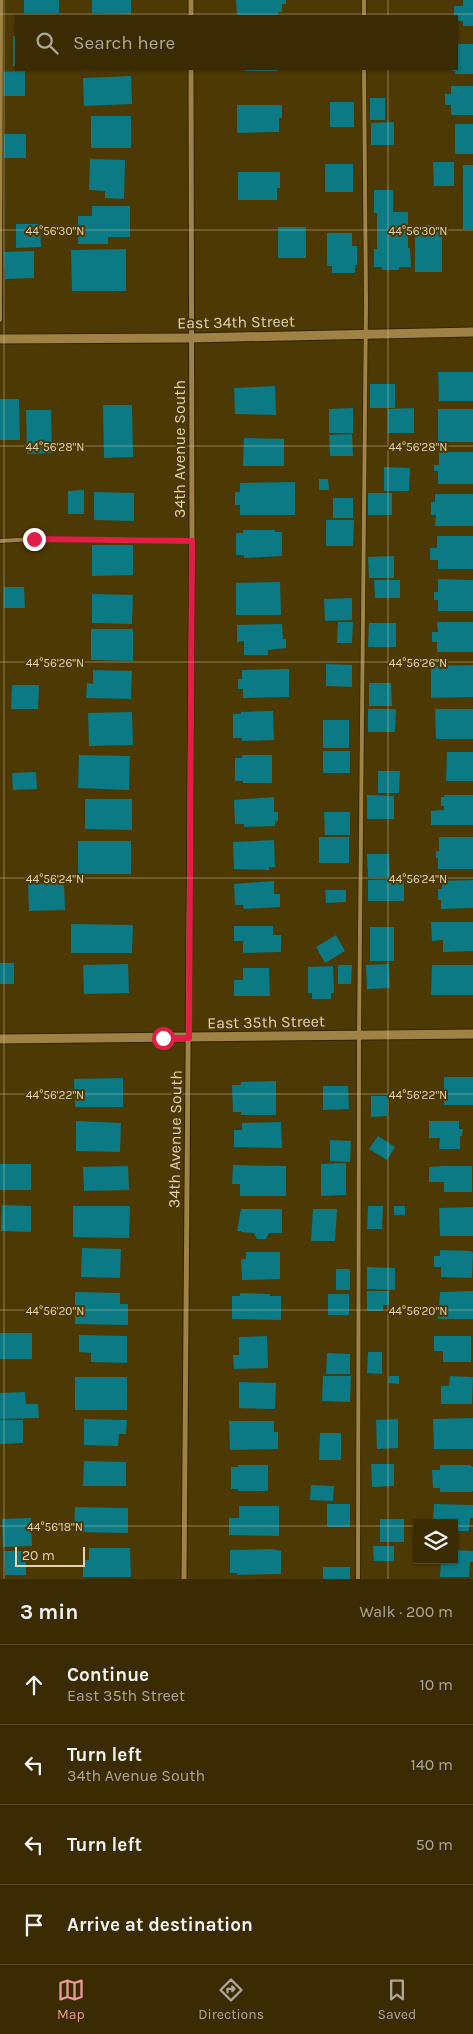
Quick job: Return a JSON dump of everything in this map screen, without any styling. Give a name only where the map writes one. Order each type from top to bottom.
[{"type":"street","points":[[191,0],[191,15]]},
{"type":"street","name":"34th Avenue South","points":[[184,1579],[192,541],[190,338],[191,70]]},
{"type":"street","name":"East 34th Street","points":[[0,339],[190,338],[473,332]]},
{"type":"street","name":"East 35th Street","points":[[0,1039],[473,1034]]},
{"type":"lane","points":[[0,320],[1,0]]},
{"type":"lane","points":[[364,0],[364,15]]},
{"type":"lane","points":[[358,1579],[359,1035],[366,335],[364,70]]},
{"type":"lane","points":[[0,541],[34,539],[192,541]]},
{"type":"building","points":[[24,0],[59,0],[59,13],[24,13]]},
{"type":"building","points":[[92,0],[131,0],[131,14],[92,13]]},
{"type":"building","points":[[236,0],[286,0],[286,4],[282,4],[282,12],[278,12],[278,15],[237,15]]},
{"type":"building","points":[[463,0],[473,0],[473,26],[463,26],[463,21],[458,21],[458,15],[454,15],[454,6],[463,6]]},
{"type":"building","points":[[13,36],[15,36],[15,66],[13,66]]},
{"type":"building","points":[[458,44],[473,44],[473,74],[455,74],[455,71],[452,71],[458,70]]},
{"type":"building","points":[[245,70],[277,70],[277,71]]},
{"type":"building","points":[[25,71],[25,96],[2,96],[1,72]]},
{"type":"building","points":[[131,76],[132,104],[84,106],[83,78]]},
{"type":"building","points":[[451,86],[473,86],[473,115],[451,115],[451,105],[445,105],[445,94],[451,94]]},
{"type":"building","points":[[370,98],[385,98],[385,120],[370,120]]},
{"type":"building","points":[[330,102],[354,102],[354,127],[330,127]]},
{"type":"building","points":[[237,105],[282,105],[282,118],[279,118],[279,132],[237,133]]},
{"type":"building","points":[[91,116],[131,116],[131,148],[91,148]]},
{"type":"building","points":[[394,122],[394,145],[371,145],[371,123]]},
{"type":"building","points":[[455,124],[473,124],[473,154],[455,154]]},
{"type":"building","points":[[4,134],[26,134],[26,158],[4,158]]},
{"type":"building","points":[[90,159],[125,160],[124,199],[105,198],[105,191],[89,190]]},
{"type":"building","points":[[433,162],[454,162],[454,186],[434,186]]},
{"type":"building","points":[[325,164],[353,164],[353,192],[325,192]]},
{"type":"building","points":[[463,165],[473,165],[473,229],[463,229]]},
{"type":"building","points":[[238,172],[280,172],[280,188],[277,188],[277,200],[238,200]]},
{"type":"building","points":[[374,190],[393,190],[393,212],[408,212],[408,248],[410,248],[411,267],[399,267],[399,270],[382,270],[382,267],[374,267],[374,249],[377,249],[377,213],[374,213]]},
{"type":"building","points":[[92,206],[130,206],[130,237],[108,237],[108,244],[78,244],[78,216],[92,216]]},
{"type":"building","points":[[16,224],[40,224],[41,247],[16,248]]},
{"type":"building","points":[[426,225],[439,225],[439,230],[442,230],[442,272],[415,272],[415,230],[426,230]]},
{"type":"building","points":[[278,227],[306,227],[306,258],[278,258]]},
{"type":"building","points":[[327,233],[352,233],[352,246],[357,246],[355,273],[332,273],[332,266],[327,266]]},
{"type":"building","points":[[126,249],[126,291],[72,291],[71,250]]},
{"type":"building","points":[[34,251],[34,278],[5,279],[4,252]]},
{"type":"building","points":[[438,372],[473,372],[473,401],[439,401]]},
{"type":"building","points":[[370,384],[395,384],[395,408],[370,408]]},
{"type":"building","points":[[275,386],[276,415],[235,414],[234,388]]},
{"type":"building","points":[[0,399],[19,399],[20,440],[0,440]]},
{"type":"building","points":[[103,405],[132,405],[133,457],[104,458]]},
{"type":"building","points":[[353,408],[353,433],[329,433],[329,409]]},
{"type":"building","points":[[414,408],[414,433],[388,433],[388,409]]},
{"type":"building","points":[[438,409],[473,409],[473,442],[438,442]]},
{"type":"building","points":[[26,410],[51,410],[52,453],[27,454]]},
{"type":"building","points":[[352,434],[353,456],[330,456],[329,435]]},
{"type":"building","points":[[244,438],[284,439],[284,466],[243,466]]},
{"type":"building","points":[[439,452],[473,452],[473,484],[438,484],[438,471],[434,471],[434,465],[439,465]]},
{"type":"building","points":[[384,467],[410,468],[409,491],[384,491]]},
{"type":"building","points":[[319,479],[328,479],[329,490],[319,490]]},
{"type":"building","points":[[295,482],[295,515],[240,515],[240,505],[235,505],[235,492],[240,492],[240,483]]},
{"type":"building","points":[[84,490],[84,514],[68,514],[68,491]]},
{"type":"building","points":[[94,492],[134,493],[134,521],[94,520]]},
{"type":"building","points":[[368,493],[392,493],[392,515],[368,515]]},
{"type":"building","points":[[435,494],[473,494],[473,526],[435,526],[436,515],[431,515],[431,502],[435,502]]},
{"type":"building","points":[[333,498],[353,498],[353,518],[333,518]]},
{"type":"building","points":[[326,520],[354,520],[353,546],[326,546]]},
{"type":"building","points":[[243,530],[275,530],[275,532],[282,532],[282,556],[244,558],[244,555],[236,555],[236,533],[243,533]]},
{"type":"building","points":[[437,536],[473,536],[473,569],[438,569],[438,560],[430,560],[430,548],[437,548]]},
{"type":"building","points":[[92,545],[133,545],[133,575],[92,576]]},
{"type":"building","points":[[394,556],[394,578],[369,578],[368,557]]},
{"type":"building","points":[[438,579],[473,580],[473,611],[438,611],[438,600],[434,600],[434,592],[438,592]]},
{"type":"building","points":[[374,580],[400,580],[400,598],[375,598]]},
{"type":"building","points":[[280,582],[281,615],[236,615],[236,583]]},
{"type":"building","points":[[4,587],[24,587],[25,608],[4,608]]},
{"type":"building","points":[[92,594],[133,595],[132,624],[92,623]]},
{"type":"building","points":[[352,598],[352,620],[325,621],[324,599]]},
{"type":"building","points":[[338,622],[353,622],[352,643],[337,643]]},
{"type":"building","points":[[437,622],[473,622],[473,652],[437,652],[437,642],[432,642],[432,632],[438,632]]},
{"type":"building","points":[[369,623],[396,623],[396,647],[368,647]]},
{"type":"building","points":[[282,624],[286,648],[268,650],[268,655],[244,655],[244,641],[237,642],[237,625]]},
{"type":"building","points":[[91,629],[133,629],[133,661],[91,660]]},
{"type":"building","points":[[326,664],[352,665],[352,687],[326,686]]},
{"type":"building","points":[[473,665],[473,697],[431,698],[431,666]]},
{"type":"building","points":[[289,669],[289,697],[243,698],[243,689],[238,689],[238,679],[242,679],[242,670]]},
{"type":"building","points":[[93,670],[132,671],[131,699],[86,698],[87,683],[93,684]]},
{"type":"building","points":[[369,683],[391,683],[392,706],[369,706]]},
{"type":"building","points":[[12,685],[39,685],[38,709],[11,709]]},
{"type":"building","points":[[368,709],[396,709],[395,732],[368,732]]},
{"type":"building","points":[[435,709],[473,709],[473,739],[436,739]]},
{"type":"building","points":[[273,711],[274,740],[242,741],[242,738],[233,738],[233,714]]},
{"type":"building","points":[[132,712],[133,745],[89,746],[88,713]]},
{"type":"building","points":[[323,720],[349,720],[349,748],[323,748]]},
{"type":"building","points":[[323,751],[350,751],[350,773],[323,773]]},
{"type":"building","points":[[447,752],[473,752],[473,781],[446,781]]},
{"type":"building","points":[[79,755],[130,756],[129,790],[78,788]]},
{"type":"building","points":[[242,755],[272,755],[272,783],[243,783],[243,781],[235,781],[235,758],[242,758]]},
{"type":"building","points":[[378,771],[400,771],[399,793],[378,793]]},
{"type":"building","points":[[36,772],[37,789],[13,790],[12,773]]},
{"type":"building","points":[[367,795],[394,796],[394,819],[367,819]]},
{"type":"building","points":[[444,795],[473,795],[473,825],[431,825],[431,811],[444,810],[444,806],[441,806],[441,797],[444,797]]},
{"type":"building","points":[[274,797],[274,812],[278,812],[278,821],[275,821],[275,826],[244,827],[244,824],[235,824],[234,800]]},
{"type":"building","points":[[85,799],[132,799],[132,830],[85,829]]},
{"type":"building","points":[[324,812],[350,812],[350,835],[325,835]]},
{"type":"building","points":[[319,837],[349,837],[349,863],[319,863]]},
{"type":"building","points":[[439,837],[473,837],[473,869],[438,869],[436,851],[439,851]]},
{"type":"building","points":[[274,840],[275,867],[269,867],[269,870],[234,869],[233,842]]},
{"type":"building","points":[[78,841],[131,841],[131,874],[78,874]]},
{"type":"building","points":[[367,854],[389,854],[390,877],[368,877]]},
{"type":"building","points":[[404,879],[404,901],[368,901],[368,880]]},
{"type":"building","points":[[473,880],[473,908],[441,909],[441,900],[438,900],[438,889],[442,889],[442,881]]},
{"type":"building","points":[[274,881],[274,894],[280,894],[280,907],[244,909],[243,905],[235,905],[234,884]]},
{"type":"building","points":[[64,883],[65,910],[29,911],[28,884]]},
{"type":"building","points":[[325,890],[346,890],[346,902],[326,903]]},
{"type":"building","points":[[431,922],[473,922],[473,951],[443,952],[443,940],[432,941]]},
{"type":"building","points":[[71,924],[133,925],[132,953],[71,953]]},
{"type":"building","points":[[234,926],[273,926],[273,935],[281,935],[281,952],[243,953],[243,941],[234,941]]},
{"type":"building","points":[[370,927],[394,927],[394,961],[370,961]]},
{"type":"building","points":[[336,935],[345,951],[325,963],[316,947]]},
{"type":"building","points":[[0,963],[14,963],[14,984],[0,984]]},
{"type":"building","points":[[128,964],[129,993],[84,994],[83,965]]},
{"type":"building","points":[[389,964],[390,988],[367,989],[366,965]]},
{"type":"building","points":[[338,965],[352,965],[351,984],[338,984]]},
{"type":"building","points":[[432,965],[473,965],[473,995],[431,995]]},
{"type":"building","points":[[333,966],[334,993],[331,993],[331,999],[312,999],[312,993],[308,993],[308,967]]},
{"type":"building","points":[[243,968],[269,968],[270,996],[234,996],[234,980],[243,980]]},
{"type":"building","points":[[444,1077],[473,1077],[473,1105],[444,1105]]},
{"type":"building","points":[[123,1078],[123,1107],[75,1107],[74,1079]]},
{"type":"building","points":[[276,1081],[276,1115],[241,1115],[241,1112],[233,1112],[232,1085],[241,1085],[241,1082]]},
{"type":"building","points":[[323,1086],[348,1086],[349,1109],[323,1110]]},
{"type":"building","points":[[371,1096],[387,1096],[387,1116],[371,1117]]},
{"type":"building","points":[[76,1121],[121,1123],[120,1152],[76,1151]]},
{"type":"building","points":[[429,1121],[459,1121],[459,1129],[463,1129],[462,1136],[460,1136],[460,1149],[439,1149],[440,1138],[429,1138]]},
{"type":"building","points":[[281,1122],[282,1148],[234,1147],[234,1130],[242,1130],[242,1123]]},
{"type":"building","points":[[378,1136],[395,1147],[387,1160],[369,1149]]},
{"type":"building","points":[[330,1140],[351,1141],[350,1162],[330,1161]]},
{"type":"building","points":[[346,1163],[346,1195],[321,1196],[321,1164]]},
{"type":"building","points":[[0,1164],[31,1164],[31,1190],[0,1190]]},
{"type":"building","points":[[233,1165],[286,1166],[286,1196],[240,1196],[240,1184],[232,1184]]},
{"type":"building","points":[[128,1166],[129,1190],[84,1191],[83,1167]]},
{"type":"building","points":[[472,1166],[472,1192],[444,1192],[444,1182],[429,1182],[429,1167]]},
{"type":"building","points":[[2,1205],[31,1206],[31,1232],[1,1231]]},
{"type":"building","points":[[73,1206],[130,1206],[129,1238],[73,1237]]},
{"type":"building","points":[[368,1206],[383,1206],[382,1229],[367,1229]]},
{"type":"building","points":[[394,1206],[405,1206],[405,1215],[394,1215]]},
{"type":"building","points":[[473,1207],[473,1236],[440,1236],[439,1208]]},
{"type":"building","points":[[241,1209],[282,1209],[282,1233],[269,1233],[266,1239],[257,1239],[254,1233],[237,1231]]},
{"type":"building","points":[[313,1209],[337,1209],[335,1241],[311,1241]]},
{"type":"building","points":[[82,1248],[121,1249],[120,1278],[81,1277]]},
{"type":"building","points":[[440,1250],[471,1251],[473,1253],[472,1278],[441,1277],[441,1267],[434,1267],[434,1256],[440,1256]]},
{"type":"building","points":[[246,1252],[280,1252],[280,1279],[242,1280],[241,1259],[246,1259]]},
{"type":"building","points":[[367,1267],[395,1268],[395,1290],[367,1289]]},
{"type":"building","points":[[336,1269],[350,1269],[350,1290],[336,1290]]},
{"type":"building","points":[[367,1291],[389,1291],[389,1305],[383,1305],[383,1311],[367,1311]]},
{"type":"building","points":[[473,1291],[473,1319],[438,1319],[440,1292]]},
{"type":"building","points":[[75,1292],[120,1293],[120,1304],[128,1304],[128,1325],[75,1324]]},
{"type":"building","points":[[240,1293],[281,1296],[281,1320],[232,1319],[232,1296],[240,1296]]},
{"type":"building","points":[[328,1294],[349,1294],[349,1315],[328,1315]]},
{"type":"building","points":[[0,1333],[32,1333],[32,1359],[0,1359]]},
{"type":"building","points":[[79,1335],[127,1336],[127,1363],[91,1362],[91,1353],[79,1352]]},
{"type":"building","points":[[267,1336],[268,1368],[234,1369],[233,1355],[239,1355],[239,1337]]},
{"type":"building","points":[[434,1336],[471,1336],[471,1362],[443,1362],[443,1351],[434,1351]]},
{"type":"building","points":[[368,1352],[382,1352],[382,1374],[367,1373]]},
{"type":"building","points":[[327,1353],[350,1354],[350,1374],[326,1374]]},
{"type":"building","points":[[323,1376],[351,1376],[350,1402],[322,1401]]},
{"type":"building","points":[[389,1376],[399,1376],[399,1384],[388,1383]]},
{"type":"building","points":[[450,1376],[473,1377],[472,1404],[441,1404],[441,1386],[449,1386]]},
{"type":"building","points":[[75,1377],[127,1377],[127,1410],[75,1410]]},
{"type":"building","points":[[239,1382],[276,1383],[275,1409],[239,1408]]},
{"type":"building","points":[[25,1392],[26,1404],[38,1404],[39,1418],[0,1419],[0,1393]]},
{"type":"building","points":[[473,1418],[473,1449],[434,1449],[433,1419]]},
{"type":"building","points":[[84,1419],[127,1420],[126,1434],[119,1434],[118,1446],[84,1445]]},
{"type":"building","points":[[398,1419],[398,1448],[377,1449],[376,1420]]},
{"type":"building","points":[[0,1420],[23,1420],[23,1443],[0,1444]]},
{"type":"building","points":[[229,1421],[274,1421],[274,1432],[278,1432],[278,1449],[230,1450]]},
{"type":"building","points":[[320,1433],[341,1433],[341,1460],[319,1460]]},
{"type":"building","points":[[84,1461],[126,1462],[126,1486],[83,1486]]},
{"type":"building","points":[[371,1464],[394,1464],[394,1486],[372,1487]]},
{"type":"building","points":[[238,1465],[268,1465],[268,1491],[238,1491],[238,1489],[231,1489],[231,1467],[238,1467]]},
{"type":"building","points":[[440,1465],[470,1465],[473,1467],[473,1491],[440,1492],[440,1488],[433,1488],[432,1470],[440,1470]]},
{"type":"building","points":[[311,1485],[334,1486],[333,1501],[310,1500]]},
{"type":"building","points":[[327,1504],[350,1504],[350,1527],[327,1527]]},
{"type":"building","points":[[434,1504],[473,1505],[473,1518],[470,1518],[469,1531],[458,1531],[458,1519],[433,1519]]},
{"type":"building","points":[[239,1506],[279,1506],[279,1536],[229,1535],[229,1518],[239,1518]]},
{"type":"building","points":[[75,1507],[128,1508],[128,1533],[74,1532]]},
{"type":"building","points":[[31,1518],[32,1546],[3,1547],[2,1519]]},
{"type":"building","points":[[380,1519],[404,1519],[404,1542],[380,1542]]},
{"type":"building","points":[[373,1546],[394,1546],[394,1561],[374,1561]]},
{"type":"building","points":[[89,1548],[130,1548],[131,1577],[83,1577],[83,1560],[89,1560]]},
{"type":"building","points":[[272,1549],[281,1551],[281,1574],[237,1575],[237,1573],[230,1573],[230,1550]]},
{"type":"building","points":[[458,1550],[473,1551],[473,1562],[470,1562],[469,1577],[440,1577],[441,1564],[458,1564]]},
{"type":"building","points":[[4,1551],[26,1551],[26,1575],[5,1575]]},
{"type":"building","points":[[323,1567],[350,1567],[350,1579],[323,1579]]},
{"type":"route","points":[[34,539],[192,541],[189,1038],[163,1038]]}]
